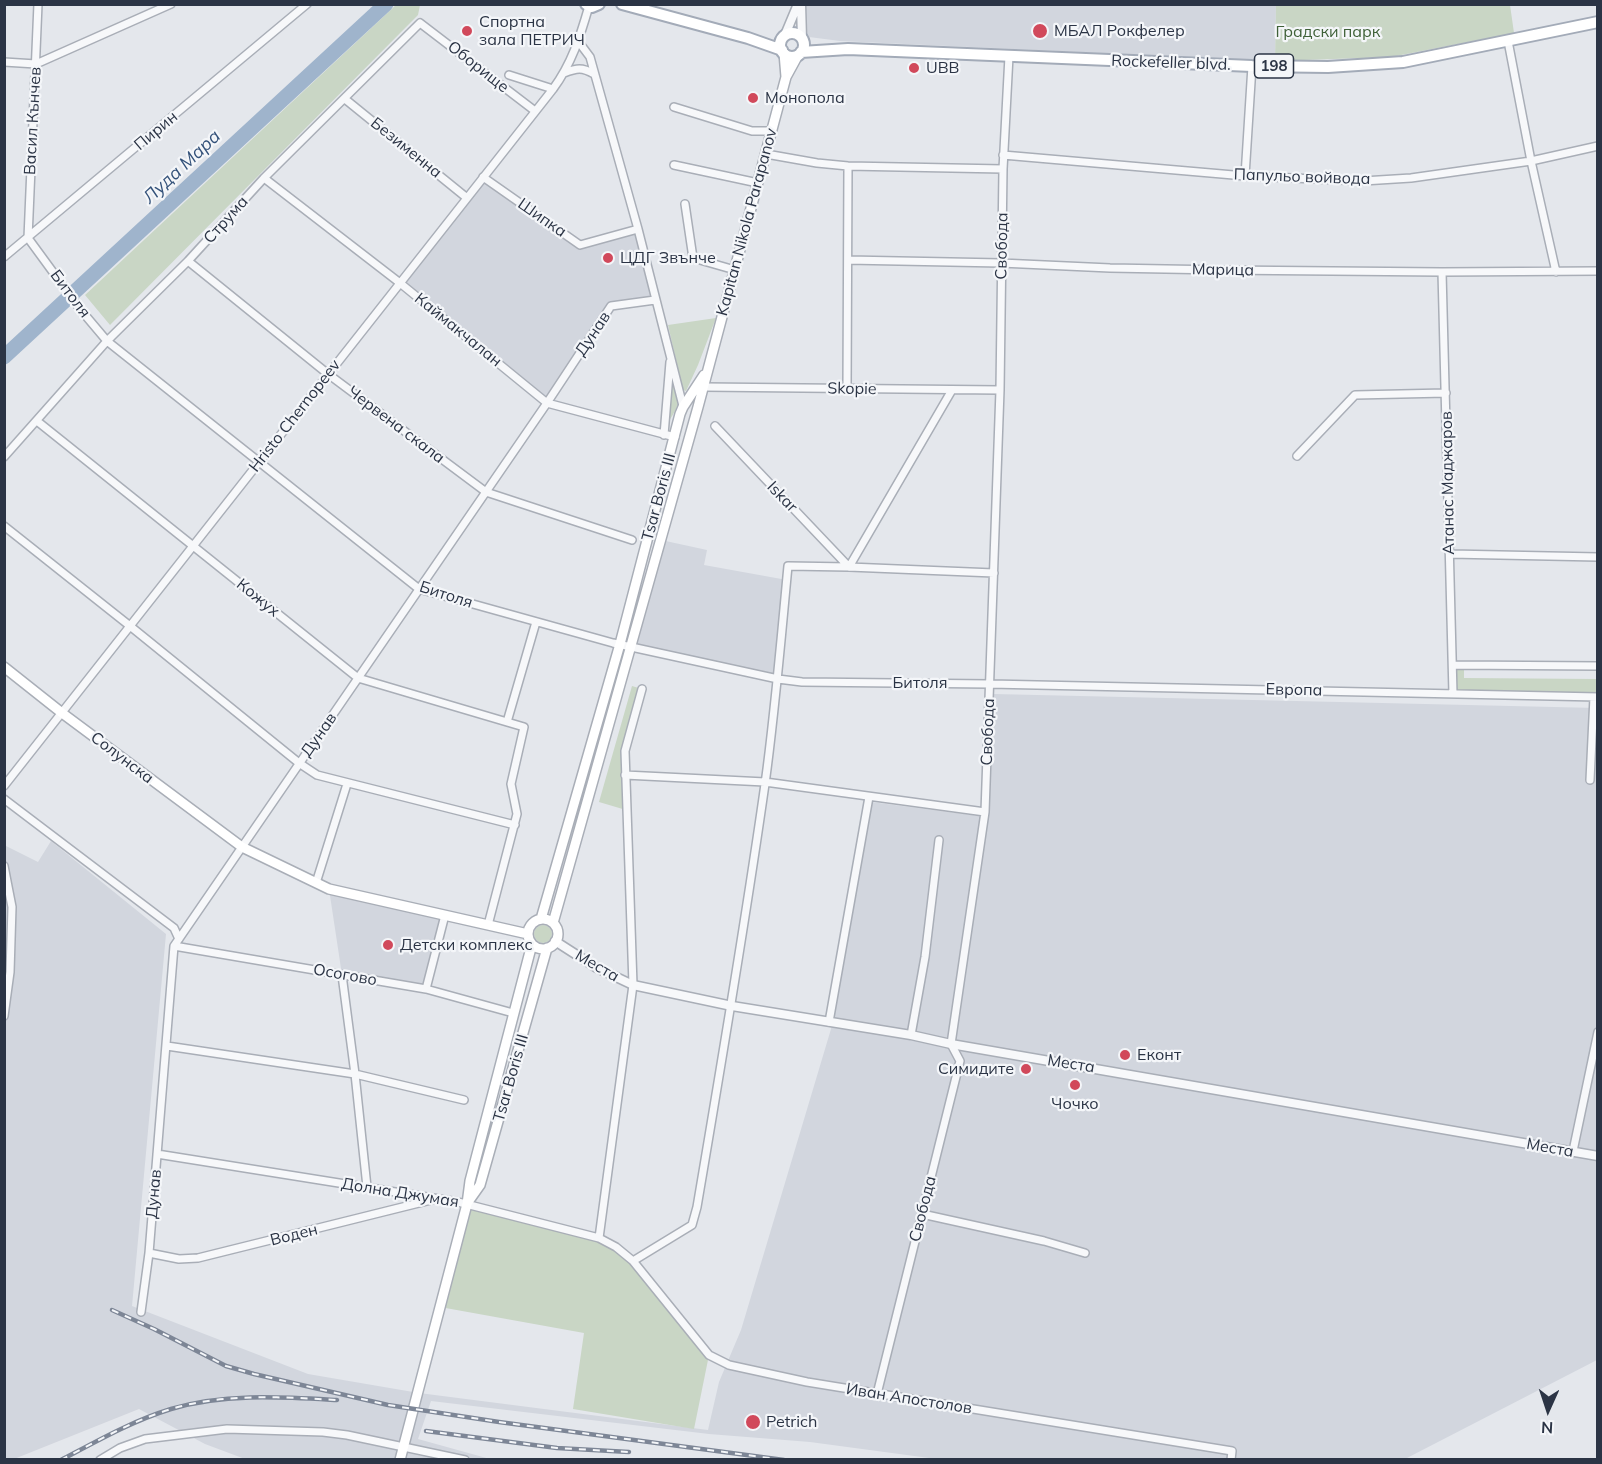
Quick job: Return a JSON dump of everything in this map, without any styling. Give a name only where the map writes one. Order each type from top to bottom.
[{"type":"main road","name":"198","points":[[622,4],[748,38],[783,44]]},
{"type":"main road","name":"Rockefeller blvd.","points":[[801,47],[1252,66],[1328,67],[1403,63],[1598,22]]},
{"type":"main road","name":"198","points":[[794,33],[801,47],[790,56],[783,44],[794,33]]},
{"type":"main road","name":"Kapitan Nikola Parapanov","points":[[783,44],[786,77]]},
{"type":"main road","name":"Kapitan Nikola Parapanov","points":[[695,418],[786,77],[801,47]]},
{"type":"main road","name":"Kapitan Nikola Parapanov","points":[[682,410],[709,368]]},
{"type":"main road","points":[[682,410],[692,414],[695,418]]},
{"type":"main road","name":"Tsar Boris III","points":[[552,923],[625,646],[682,410]]},
{"type":"main road","name":"Tsar Boris III","points":[[541,919],[695,418]]},
{"type":"main road","name":"Солунска","points":[[4,666],[62,713],[242,847]]},
{"type":"main road","points":[[242,847],[316,883],[344,893],[528,934]]},
{"type":"main road","points":[[541,919],[552,923],[557,931],[551,945],[539,948],[532,944],[528,934],[532,924],[541,919]]},
{"type":"main road","name":"Tsar Boris III","points":[[400,1460],[532,944]]},
{"type":"main road","name":"Tsar Boris III","points":[[466,1204],[480,1185],[551,945]]},
{"type":"street","name":"Васил Кънчев","points":[[28,238],[38,4]]},
{"type":"street","points":[[4,62],[36,64],[171,4]]},
{"type":"street","name":"Пирин","points":[[4,257],[307,4]]},
{"type":"street","points":[[783,44],[799,4]]},
{"type":"street","points":[[799,4],[801,47]]},
{"type":"street","points":[[578,42],[591,5]]},
{"type":"street","name":"Струма","points":[[4,457],[107,341],[188,261],[264,178],[420,23]]},
{"type":"street","name":"Оборище","points":[[420,23],[535,111]]},
{"type":"street","points":[[1508,41],[1531,161],[1556,272]]},
{"type":"street","name":"Hristo Chernopeev","points":[[4,786],[553,89],[564,73],[578,42]]},
{"type":"street","name":"Tsar Boris III","points":[[578,42],[590,57],[638,229],[682,410]]},
{"type":"street","name":"Свобода","points":[[877,1394],[960,1061],[951,1044],[985,812],[1000,390],[1003,169],[1009,56]]},
{"type":"street","points":[[1245,176],[1252,66]]},
{"type":"street","points":[[564,73],[574,69],[585,69],[594,74]]},
{"type":"street","points":[[509,75],[553,89]]},
{"type":"street","name":"Безименна","points":[[345,99],[467,198]]},
{"type":"street","points":[[674,107],[752,131],[772,131]]},
{"type":"street","name":"Папульо войвода","points":[[1004,155],[1245,176],[1363,181],[1411,178],[1531,161],[1598,146]]},
{"type":"street","points":[[766,154],[848,166],[1003,169]]},
{"type":"street","points":[[674,165],[758,183]]},
{"type":"street","points":[[847,389],[848,166]]},
{"type":"street","name":"Шипка","points":[[483,177],[580,245],[638,229]]},
{"type":"street","name":"Каймакчалан","points":[[264,178],[400,283],[547,402],[675,437]]},
{"type":"street","points":[[685,204],[693,258],[735,270]]},
{"type":"street","name":"Битоля","points":[[28,238],[80,309],[107,341],[419,589],[625,646],[777,679],[802,682],[990,684]]},
{"type":"street","name":"Марица","points":[[848,260],[1121,268],[1443,272],[1598,271]]},
{"type":"street","name":"Червена скала","points":[[188,261],[328,374],[486,492],[632,540]]},
{"type":"street","name":"Атанас Маджаров","points":[[1443,272],[1453,694]]},
{"type":"street","name":"Дунав","points":[[141,1312],[158,1154],[174,946],[612,306],[655,300]]},
{"type":"street","points":[[664,435],[670,356]]},
{"type":"street","name":"Skopie","points":[[704,387],[1000,390]]},
{"type":"street","points":[[849,567],[952,390]]},
{"type":"street","points":[[1297,456],[1355,395],[1446,393]]},
{"type":"street","name":"Кожух","points":[[37,421],[358,678],[507,722]]},
{"type":"street","name":"Iskar","points":[[715,426],[849,567]]},
{"type":"street","points":[[4,526],[317,776],[515,825]]},
{"type":"street","points":[[1450,554],[1598,557]]},
{"type":"street","points":[[633,1261],[692,1225],[697,1207],[732,1006],[765,782],[788,566],[994,573]]},
{"type":"street","points":[[488,925],[518,813],[511,784],[524,727],[507,722],[536,622]]},
{"type":"street","points":[[1453,665],[1598,666]]},
{"type":"street","name":"Европа","points":[[990,684],[1596,697]]},
{"type":"street","points":[[599,1238],[633,985],[625,751],[642,689]]},
{"type":"street","points":[[1590,780],[1596,697]]},
{"type":"street","points":[[625,775],[765,782],[985,812]]},
{"type":"street","points":[[316,883],[347,784]]},
{"type":"street","points":[[829,1022],[869,796]]},
{"type":"street","points":[[4,799],[174,928],[179,939]]},
{"type":"street","points":[[912,1035],[925,957],[939,840]]},
{"type":"street","points":[[4,866],[12,907],[10,972],[4,1016]]},
{"type":"street","points":[[426,989],[445,915]]},
{"type":"street","name":"Места","points":[[551,945],[633,985],[732,1006],[912,1035],[951,1044],[1598,1156]]},
{"type":"street","name":"Осогово","points":[[174,946],[426,989],[513,1013]]},
{"type":"street","points":[[342,975],[367,1187]]},
{"type":"street","points":[[1573,1152],[1598,1032]]},
{"type":"street","points":[[167,1046],[355,1074],[464,1100]]},
{"type":"street","name":"Долна Джумая","points":[[158,1154],[466,1204],[599,1238],[616,1247],[633,1261]]},
{"type":"street","name":"Воден","points":[[149,1253],[179,1259],[198,1258],[438,1199]]},
{"type":"street","points":[[922,1214],[1044,1241],[1085,1253]]},
{"type":"street","name":"Иван Апостолов","points":[[633,1261],[709,1355],[729,1365],[877,1394],[1232,1451],[1231,1460]]},
{"type":"street","points":[[100,1460],[120,1448],[145,1439],[227,1429],[347,1435],[465,1460]]},
{"type":"shaded area","name":"МБАЛ Рокфелер","points":[[806,5],[1276,5],[1275,61],[840,41],[809,37],[805,34]]},
{"type":"shaded area","points":[[483,177],[580,245],[638,229],[655,300],[611,306],[547,403],[400,283]]},
{"type":"shaded area","points":[[661,540],[707,550],[704,565],[787,580],[778,679],[630,647]]},
{"type":"shaded area","points":[[994,694],[1597,708],[1597,1360],[1405,1459],[944,1460],[810,1442],[709,1434],[431,1401],[418,1439],[490,1459],[245,1459],[205,1444],[139,1409],[14,1459],[5,1459],[4,845],[38,862],[51,841],[166,934],[132,1306],[308,1374],[419,1393],[708,1430],[719,1382],[741,1330],[831,1029],[871,802],[987,817]]},
{"type":"shaded area","name":"Детски комплекс","points":[[329,889],[445,915],[426,989],[342,975]]},
{"type":"green space","points":[[396,5],[420,5],[418,15],[110,325],[85,295]]},
{"type":"green space","name":"Градски парк","points":[[1276,5],[1510,5],[1514,33],[1391,57],[1275,61]]},
{"type":"green space","points":[[716,318],[698,365],[686,391],[683,390],[668,325]]},
{"type":"green space","points":[[675,381],[678,402],[669,421],[673,382]]},
{"type":"green space","points":[[1453,665],[1464,665],[1464,678],[1597,679],[1597,697],[1453,694]]},
{"type":"green space","points":[[632,686],[642,689],[625,751],[626,810],[599,802]]},
{"type":"green space","points":[[543,925],[549,928],[552,934],[549,940],[543,943],[537,940],[534,934],[537,928]]},
{"type":"green space","points":[[467,1204],[599,1238],[633,1261],[709,1355],[694,1429],[573,1409],[584,1333],[440,1307]]},
{"type":"waterway","name":"Луда Мара","points":[[4,357],[386,4]]},
{"type":"railway","points":[[112,1310],[226,1366],[388,1405],[784,1460]]},
{"type":"railway","points":[[61,1460],[142,1419],[191,1404],[253,1397],[337,1400]]},
{"type":"railway","points":[[426,1431],[557,1448],[629,1452]]},
{"type":"place","name":"Спортна зала ПЕТРИЧ","points":[[467,31]]},
{"type":"place","name":"МБАЛ Рокфелер","points":[[1040,31]]},
{"type":"place","name":"UBB","points":[[914,68]]},
{"type":"place","name":"Монопола","points":[[753,98]]},
{"type":"place","name":"ЦДГ Звънче","points":[[608,258]]},
{"type":"place","name":"Детски комплекс","points":[[388,945]]},
{"type":"place","name":"Еконт","points":[[1125,1055]]},
{"type":"place","name":"Симидите","points":[[1026,1069]]},
{"type":"place","name":"Чочко","points":[[1075,1085]]},
{"type":"place","name":"Petrich","points":[[753,1422]]}]
